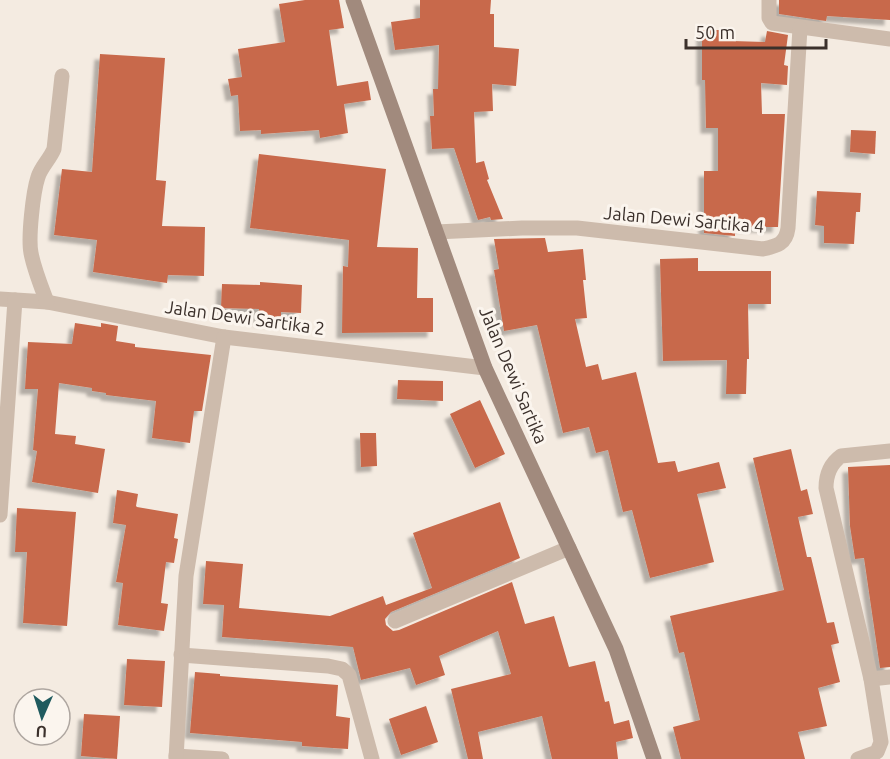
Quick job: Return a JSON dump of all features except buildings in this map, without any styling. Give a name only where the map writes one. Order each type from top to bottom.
[{"type":"main road","name":"Jalan Dewi Sartika","points":[[353,0],[485,368],[623,666],[654,759]]},
{"type":"street","points":[[769,0],[770,21],[800,28],[890,39]]},
{"type":"street","name":"Jalan Dewi Sartika 4","points":[[436,232],[577,228],[763,249],[779,245],[787,237],[788,228],[800,28]]},
{"type":"street","points":[[47,302],[32,258],[30,240],[38,176],[54,148],[62,76]]},
{"type":"street","points":[[0,515],[8,299]]},
{"type":"street","name":"Jalan Dewi Sartika 2","points":[[8,299],[47,302],[224,337],[485,368]]},
{"type":"street","points":[[222,759],[176,757],[189,551],[224,337]]},
{"type":"street","points":[[858,759],[872,755],[880,746],[870,679],[826,481],[829,470],[841,456],[890,452]]},
{"type":"street","points":[[395,621],[569,548]]},
{"type":"street","points":[[181,655],[342,669],[349,675],[372,759]]},
{"type":"street","points":[[870,679],[890,677]]}]
